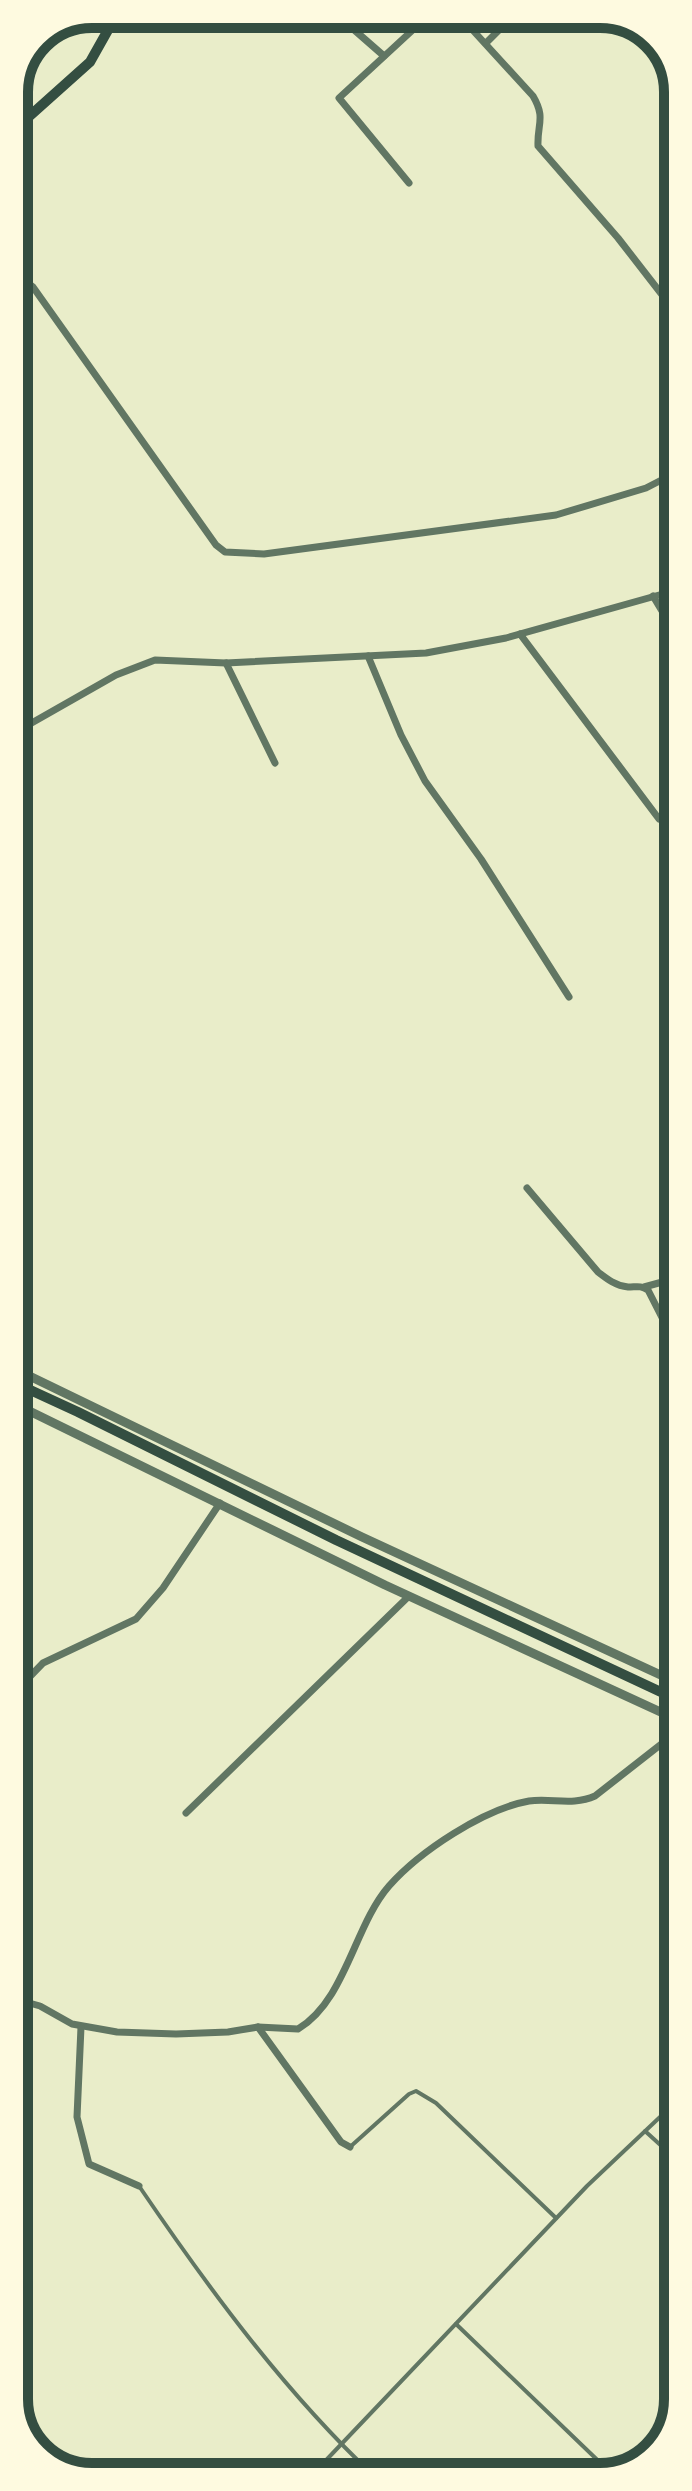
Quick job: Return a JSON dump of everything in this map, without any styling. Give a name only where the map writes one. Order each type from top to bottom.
[{"type":"main road","points":[[28,117],[90,62],[109,28]]},
{"type":"main road","points":[[28,1389],[350,1546],[664,1693]]},
{"type":"street","points":[[352,28],[384,56]]},
{"type":"street","points":[[409,183],[339,98],[415,28]]},
{"type":"street","points":[[472,28],[533,96],[540,108],[542,118],[538,146],[618,238],[664,297]]},
{"type":"street","points":[[486,43],[501,28]]},
{"type":"street","points":[[28,283],[216,545],[225,552],[264,554],[556,515],[646,488],[664,479]]},
{"type":"street","points":[[28,725],[138,665],[155,660],[226,663],[426,653],[520,634],[664,593]]},
{"type":"street","points":[[653,596],[664,614]]},
{"type":"street","points":[[520,634],[659,819]]},
{"type":"street","points":[[368,656],[401,735],[425,781],[481,859],[569,997]]},
{"type":"street","points":[[226,663],[275,763]]},
{"type":"street","points":[[527,1188],[598,1272],[611,1283],[644,1287],[664,1282]]},
{"type":"street","points":[[644,1287],[651,1293],[664,1320]]},
{"type":"street","points":[[28,1375],[362,1537],[664,1677]]},
{"type":"street","points":[[28,1410],[409,1596],[664,1714]]},
{"type":"street","points":[[28,1679],[43,1663],[136,1619],[163,1588],[220,1503]]},
{"type":"street","points":[[186,1813],[409,1596]]},
{"type":"street","points":[[28,2003],[81,2027],[117,2032],[176,2034],[258,2027],[298,2029],[319,2009],[340,1977],[388,1887],[455,1833],[494,1811],[527,1802],[551,1799],[583,1802],[620,1778],[664,1742]]},
{"type":"street","points":[[81,2027],[77,2117],[89,2164],[139,2186]]},
{"type":"street","points":[[258,2027],[341,2142],[350,2147]]},
{"type":"lane","points":[[350,2147],[416,2091],[436,2103],[556,2218]]},
{"type":"lane","points":[[324,2463],[556,2218],[664,2113]]},
{"type":"lane","points":[[645,2131],[664,2148]]},
{"type":"lane","points":[[139,2186],[225,2308],[341,2445],[360,2463]]},
{"type":"lane","points":[[456,2324],[601,2463]]}]
